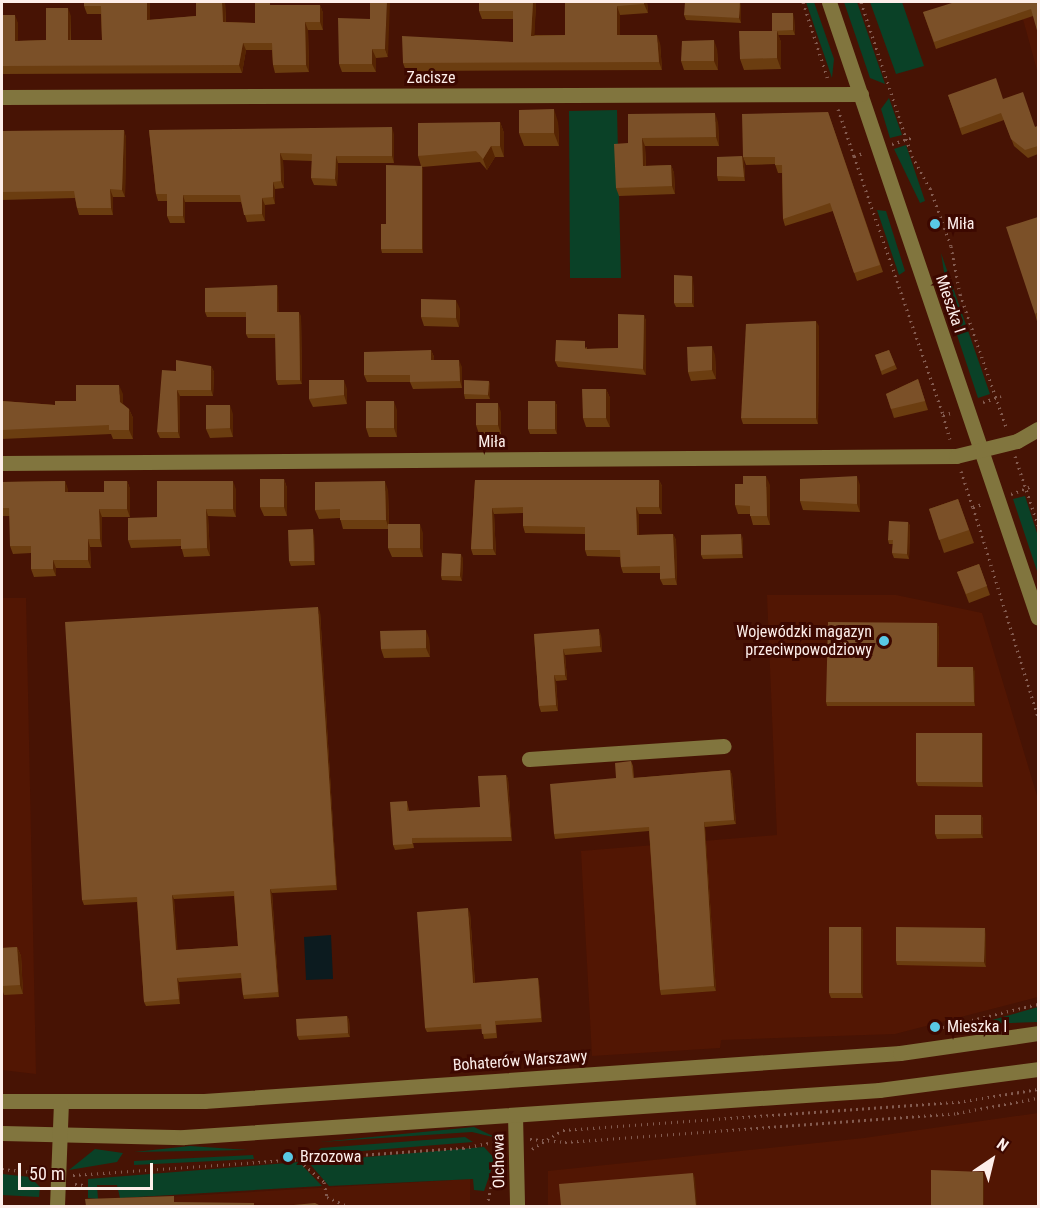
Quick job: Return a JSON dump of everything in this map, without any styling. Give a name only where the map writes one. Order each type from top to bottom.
[{"type":"street","name":"Mieszka I","points":[[829,2],[1038,618]]},
{"type":"street","name":"Zacisze","points":[[2,97],[861,94]]},
{"type":"street","name":"Miła","points":[[2,463],[956,456],[982,452],[1011,443],[1038,429]]},
{"type":"street","points":[[530,759],[724,746]]},
{"type":"street","name":"Bohaterów Warszawy","points":[[2,1101],[61,1104],[204,1101],[900,1053],[1038,1033]]},
{"type":"street","points":[[2,1133],[59,1138],[184,1137],[879,1090],[1038,1069]]},
{"type":"street","points":[[57,1206],[61,1104]]},
{"type":"street","name":"Olchowa","points":[[515,1115],[517,1206]]},
{"type":"path","points":[[861,2],[912,156],[930,188],[951,246],[960,294],[1038,525]]},
{"type":"path","points":[[854,156],[943,416],[1001,396]]},
{"type":"path","points":[[973,507],[1038,717]]},
{"type":"path","points":[[487,1206],[498,1150],[517,1144],[548,1141],[563,1130],[946,1103],[1038,1089]]},
{"type":"path","points":[[2,1169],[57,1174],[304,1159],[957,1113],[1038,1098]]},
{"type":"path","points":[[304,1151],[304,1159],[324,1182],[327,1197],[347,1206]]},
{"type":"shaded area","points":[[1018,2],[1038,2],[1038,74],[1026,30]]},
{"type":"shaded area","points":[[767,595],[896,595],[982,613],[1038,799],[1038,997],[895,1034],[721,1040],[720,1048],[592,1056],[581,851],[777,835]]},
{"type":"shaded area","points":[[2,598],[26,598],[36,1074],[2,1070]]},
{"type":"shaded area","points":[[331,935],[333,979],[306,980],[304,937]]},
{"type":"shaded area","points":[[1038,1113],[1038,1206],[548,1206],[548,1171],[864,1138]]},
{"type":"shaded area","points":[[470,1179],[470,1206],[87,1206],[166,1197]]},
{"type":"green space","points":[[806,2],[814,2],[834,59],[832,78]]},
{"type":"green space","points":[[844,2],[857,2],[885,84],[870,78]]},
{"type":"green space","points":[[870,2],[902,2],[924,66],[896,74]]},
{"type":"green space","points":[[889,98],[902,135],[890,138],[881,109]]},
{"type":"green space","points":[[617,110],[621,278],[570,278],[569,111]]},
{"type":"green space","points":[[906,145],[925,201],[920,203],[894,149]]},
{"type":"green space","points":[[877,210],[886,211],[905,271],[899,275]]},
{"type":"green space","points":[[941,253],[990,394],[978,398],[951,317]]},
{"type":"green space","points":[[1025,496],[1038,536],[1038,574],[1013,499]]},
{"type":"green space","points":[[1038,1007],[1038,1022],[985,1024],[985,1022]]},
{"type":"green space","points":[[474,1127],[497,1138],[472,1132],[320,1142]]},
{"type":"green space","points":[[465,1137],[473,1142],[312,1155],[321,1148]]},
{"type":"green space","points":[[190,1146],[248,1150],[134,1152]]},
{"type":"green space","points":[[484,1147],[495,1159],[484,1191],[474,1190],[473,1179],[329,1186],[308,1162]]},
{"type":"green space","points":[[95,1149],[123,1153],[117,1162],[69,1170]]},
{"type":"green space","points":[[253,1155],[254,1159],[134,1165],[134,1161]]},
{"type":"green space","points":[[299,1162],[322,1186],[120,1198],[117,1185],[97,1185],[98,1199],[88,1198],[88,1179]]},
{"type":"green space","points":[[2,1174],[30,1177],[40,1187],[39,1197],[2,1195]]},
{"type":"building","points":[[84,2],[147,2],[147,20],[196,16],[196,2],[222,2],[223,22],[255,23],[255,2],[270,2],[270,5],[320,5],[320,22],[305,22],[306,65],[273,65],[272,43],[243,43],[239,65],[2,66],[2,15],[15,15],[15,41],[46,40],[46,8],[68,8],[68,40],[102,40],[101,6],[84,6]]},
{"type":"building","points":[[370,2],[387,2],[385,49],[372,49],[372,64],[339,64],[338,18],[370,19]]},
{"type":"building","points":[[479,2],[533,2],[531,36],[565,35],[565,2],[644,2],[644,4],[617,6],[617,35],[657,35],[659,62],[403,63],[402,36],[513,42],[513,11],[479,11]]},
{"type":"building","points":[[685,2],[740,2],[739,18],[684,15]]},
{"type":"building","points":[[955,2],[1038,2],[1038,34],[1031,9],[934,42],[923,12]]},
{"type":"building","points":[[772,13],[793,13],[793,30],[772,31]]},
{"type":"building","points":[[739,31],[777,31],[777,58],[740,59]]},
{"type":"building","points":[[714,40],[714,61],[681,61],[682,41]]},
{"type":"building","points":[[996,78],[1003,99],[1023,92],[1035,127],[1038,126],[1038,146],[1025,150],[1011,139],[1001,113],[960,128],[948,95]]},
{"type":"building","points":[[554,109],[554,133],[519,133],[519,110]]},
{"type":"building","points":[[828,112],[880,265],[854,273],[830,203],[783,219],[782,165],[775,165],[775,157],[743,157],[742,114]]},
{"type":"building","points":[[715,113],[716,137],[642,138],[643,166],[671,165],[672,186],[616,188],[614,144],[628,143],[628,114]]},
{"type":"building","points":[[500,122],[500,146],[491,146],[483,159],[476,151],[418,156],[418,123]]},
{"type":"building","points":[[392,127],[392,156],[336,156],[335,179],[311,178],[312,154],[280,153],[281,181],[273,182],[273,197],[262,198],[262,214],[244,215],[240,195],[183,195],[183,216],[167,216],[167,194],[156,194],[149,130]]},
{"type":"building","points":[[124,130],[122,190],[110,189],[111,208],[77,208],[74,191],[2,192],[2,131]]},
{"type":"building","points":[[742,156],[744,177],[717,176],[717,157]]},
{"type":"building","points":[[386,165],[422,166],[422,249],[381,249],[381,224],[386,224]]},
{"type":"building","points":[[1038,217],[1038,312],[1035,314],[1006,227]]},
{"type":"building","points":[[674,275],[692,276],[692,303],[674,303]]},
{"type":"building","points":[[277,285],[277,312],[299,312],[300,380],[276,380],[275,334],[246,334],[246,312],[205,312],[205,288]]},
{"type":"building","points":[[421,299],[456,300],[456,318],[421,317]]},
{"type":"building","points":[[618,314],[644,315],[643,369],[555,361],[556,340],[585,341],[585,349],[618,348]]},
{"type":"building","points":[[816,321],[816,418],[741,418],[746,324]]},
{"type":"building","points":[[712,346],[712,370],[688,372],[687,347]]},
{"type":"building","points":[[431,350],[431,360],[459,360],[460,381],[410,382],[410,375],[364,375],[364,352]]},
{"type":"building","points":[[889,350],[895,365],[881,371],[875,355]]},
{"type":"building","points":[[176,360],[211,366],[211,390],[177,390],[178,432],[157,432],[162,370],[176,371]]},
{"type":"building","points":[[918,379],[925,401],[891,409],[886,394]]},
{"type":"building","points":[[309,380],[344,380],[344,395],[309,399]]},
{"type":"building","points":[[464,380],[489,381],[488,395],[464,394]]},
{"type":"building","points":[[76,385],[119,385],[120,402],[129,409],[129,430],[109,430],[109,425],[2,430],[2,401],[55,405],[55,401],[76,401]]},
{"type":"building","points":[[582,389],[606,389],[606,418],[583,418]]},
{"type":"building","points":[[366,401],[394,401],[394,428],[366,428]]},
{"type":"building","points":[[528,401],[555,401],[555,429],[528,429]]},
{"type":"building","points":[[476,403],[498,403],[498,425],[476,425]]},
{"type":"building","points":[[206,405],[230,405],[230,428],[206,429]]},
{"type":"building","points":[[743,476],[766,476],[767,516],[750,516],[750,506],[735,505],[735,484],[743,484]]},
{"type":"building","points":[[857,476],[857,504],[800,501],[800,479]]},
{"type":"building","points":[[260,479],[284,479],[284,507],[260,507]]},
{"type":"building","points":[[475,480],[659,480],[659,507],[636,507],[637,535],[673,534],[675,578],[660,579],[660,566],[621,567],[620,550],[585,550],[585,527],[523,526],[523,507],[492,508],[493,549],[471,549]]},
{"type":"building","points":[[65,481],[65,492],[104,492],[104,481],[127,481],[127,509],[99,509],[100,539],[88,539],[88,560],[53,560],[53,569],[31,569],[31,546],[10,546],[9,508],[2,508],[2,482]]},
{"type":"building","points":[[157,481],[233,481],[233,509],[206,509],[207,548],[181,549],[181,539],[128,540],[128,518],[157,517]]},
{"type":"building","points":[[385,481],[386,520],[340,520],[340,509],[315,510],[315,482]]},
{"type":"building","points":[[958,499],[969,530],[939,540],[929,509]]},
{"type":"building","points":[[889,521],[908,522],[907,554],[892,553],[893,540],[888,540]]},
{"type":"building","points":[[388,524],[420,524],[420,548],[388,548]]},
{"type":"building","points":[[313,529],[314,561],[289,561],[288,530]]},
{"type":"building","points":[[741,534],[742,554],[701,555],[701,535]]},
{"type":"building","points":[[442,553],[461,554],[460,576],[441,576]]},
{"type":"building","points":[[979,564],[987,586],[966,594],[957,572]]},
{"type":"building","points":[[318,607],[336,885],[270,889],[278,992],[243,995],[241,973],[177,978],[179,999],[144,1002],[137,897],[82,900],[65,622]],"holes":[[[234,891],[238,946],[176,950],[172,895]]]},
{"type":"building","points":[[828,622],[937,623],[937,667],[973,667],[974,702],[826,702]]},
{"type":"building","points":[[599,629],[600,646],[563,649],[565,675],[554,675],[556,705],[539,706],[534,634]]},
{"type":"building","points":[[426,630],[426,648],[381,649],[380,631]]},
{"type":"building","points":[[916,733],[982,733],[982,782],[916,782]]},
{"type":"building","points":[[631,761],[633,778],[730,770],[734,820],[704,822],[714,986],[660,990],[649,827],[554,834],[550,784],[616,778],[615,763]]},
{"type":"building","points":[[506,775],[511,837],[412,838],[412,844],[393,845],[390,802],[407,801],[407,811],[480,807],[478,776]]},
{"type":"building","points":[[935,815],[981,815],[981,834],[935,834]]},
{"type":"building","points":[[468,908],[473,983],[538,978],[541,1018],[495,1021],[496,1033],[482,1034],[481,1024],[425,1028],[417,912]]},
{"type":"building","points":[[829,927],[861,927],[861,993],[829,993]]},
{"type":"building","points":[[896,927],[985,928],[984,962],[896,961]]},
{"type":"building","points":[[17,947],[20,985],[2,986],[2,948]]},
{"type":"building","points":[[347,1016],[348,1033],[297,1036],[296,1019]]},
{"type":"building","points":[[931,1170],[983,1172],[983,1206],[931,1206]]},
{"type":"building","points":[[693,1173],[696,1206],[561,1206],[559,1184]]},
{"type":"building","points":[[174,1196],[174,1202],[254,1203],[254,1206],[86,1206],[85,1199]]},
{"type":"building","points":[[315,1203],[321,1206],[283,1206]]},
{"type":"place","name":"Miła","points":[[935,224]]},
{"type":"place","name":"Wojewódzki magazyn przeciwpowodziowy","points":[[884,641]]},
{"type":"place","name":"Mieszka I","points":[[935,1027]]},
{"type":"place","name":"Brzozowa","points":[[288,1157]]}]
